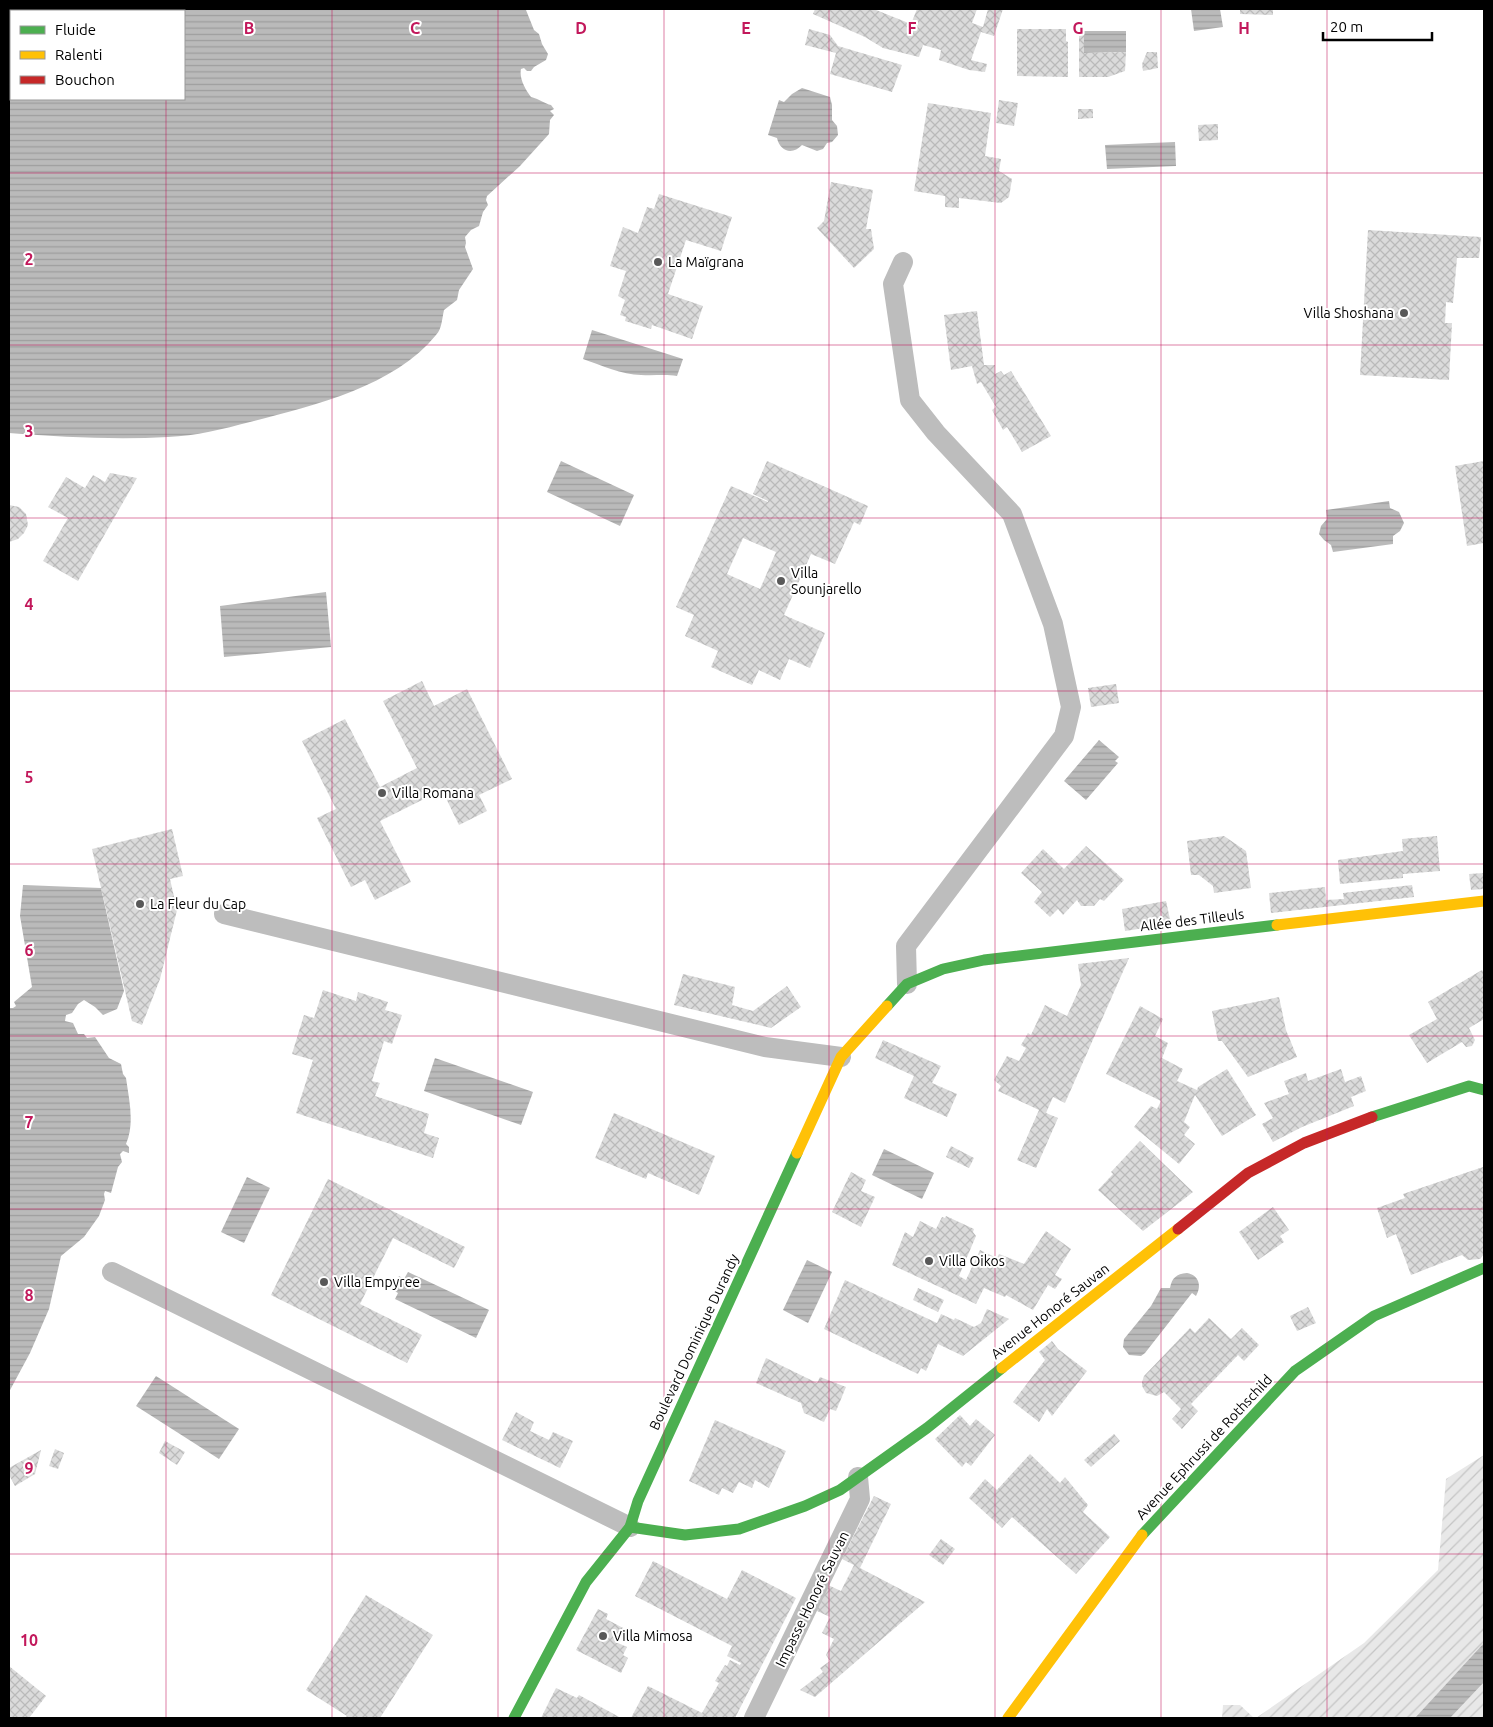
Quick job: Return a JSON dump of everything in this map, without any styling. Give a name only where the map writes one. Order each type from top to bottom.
[{"type":"street","name":"Allée des Tilleuls","points":[[907,984],[944,968],[984,960],[1484,901]]},
{"type":"street","name":"Boulevard Dominique Durandy","points":[[514,1718],[586,1582],[630,1527],[638,1501],[840,1058],[907,984]]},
{"type":"street","name":"Avenue Honoré Sauvan","points":[[630,1527],[685,1535],[739,1529],[814,1502],[840,1490],[926,1428],[1248,1173],[1304,1143],[1379,1114],[1469,1086],[1484,1090]]},
{"type":"street","name":"Avenue Ephrussi de Rothschild","points":[[1008,1718],[1140,1537],[1295,1371],[1374,1316],[1484,1268]]},
{"type":"lane","points":[[903,262],[893,284],[910,400],[936,433],[1012,514],[1053,624],[1071,707],[1064,736],[906,946],[907,984]]},
{"type":"lane","points":[[224,914],[766,1047],[840,1058]]},
{"type":"lane","points":[[112,1272],[630,1527]]},
{"type":"lane","name":"Impasse Honoré Sauvan","points":[[754,1718],[860,1498],[858,1477]]},
{"type":"shaded area","points":[[9,9],[526,10],[534,30],[539,34],[548,54],[546,60],[531,71],[527,71],[524,68],[521,69],[521,76],[531,97],[551,105],[554,109],[550,111],[554,115],[550,120],[549,134],[520,166],[487,196],[488,205],[483,212],[479,226],[471,230],[465,237],[465,247],[473,269],[459,290],[457,300],[444,310],[438,333],[418,353],[398,368],[350,392],[299,409],[240,425],[178,436],[148,438],[69,437],[9,433]]},
{"type":"shaded area","points":[[1191,9],[1220,9],[1223,27],[1194,31]]},
{"type":"shaded area","points":[[1084,31],[1126,31],[1126,52],[1084,53]]},
{"type":"shaded area","points":[[802,88],[830,97],[832,120],[837,126],[838,135],[832,142],[827,143],[823,149],[817,151],[802,145],[795,150],[787,150],[781,146],[777,138],[768,135],[779,100],[784,102]]},
{"type":"shaded area","points":[[1175,142],[1176,166],[1107,169],[1105,145]]},
{"type":"shaded area","points":[[592,330],[683,359],[677,376],[634,375],[583,359]]},
{"type":"shaded area","points":[[561,461],[634,495],[620,526],[547,492]]},
{"type":"shaded area","points":[[1389,501],[1390,508],[1399,512],[1404,523],[1400,531],[1393,536],[1393,544],[1333,552],[1331,545],[1319,534],[1321,526],[1327,519],[1326,510]]},
{"type":"shaded area","points":[[326,592],[331,647],[224,657],[220,606]]},
{"type":"shaded area","points":[[1099,740],[1119,757],[1115,761],[1118,763],[1086,800],[1064,781]]},
{"type":"shaded area","points":[[23,885],[101,888],[124,991],[117,1009],[103,1015],[84,1000],[78,1004],[72,1013],[66,1015],[65,1021],[73,1023],[78,1034],[84,1034],[87,1038],[95,1037],[109,1058],[121,1064],[126,1078],[131,1120],[126,1144],[129,1147],[129,1153],[123,1151],[120,1154],[122,1162],[118,1167],[111,1193],[105,1191],[105,1200],[99,1216],[84,1237],[61,1256],[49,1309],[30,1353],[9,1392],[9,1008],[16,1006],[14,1002],[32,987],[20,916]]},
{"type":"shaded area","points":[[435,1058],[533,1092],[521,1125],[424,1091]]},
{"type":"shaded area","points":[[884,1149],[934,1173],[922,1199],[872,1175]]},
{"type":"shaded area","points":[[247,1177],[270,1188],[244,1243],[221,1232]]},
{"type":"shaded area","points":[[807,1260],[832,1272],[808,1323],[783,1310]]},
{"type":"shaded area","points":[[408,1272],[489,1310],[476,1338],[395,1299],[398,1293],[393,1290],[399,1276],[404,1279]]},
{"type":"shaded area","points":[[1187,1273],[1194,1276],[1198,1281],[1199,1288],[1196,1296],[1192,1293],[1145,1353],[1141,1356],[1129,1355],[1123,1347],[1124,1339],[1151,1306],[1161,1288],[1170,1288],[1175,1277]]},
{"type":"shaded area","points":[[156,1376],[239,1429],[219,1459],[136,1406]]},
{"type":"shaded area","points":[[1484,1455],[1484,1718],[1256,1718],[1364,1643],[1438,1570],[1446,1479]]},
{"type":"shaded area","points":[[1484,1643],[1484,1682],[1450,1718],[1415,1718]]},
{"type":"shaded area","points":[[1223,1705],[1240,1705],[1254,1718],[1222,1718]]},
{"type":"building","points":[[815,9],[877,9],[911,24],[917,9],[977,9],[972,23],[983,27],[988,9],[1003,9],[994,36],[981,32],[971,60],[987,64],[985,72],[969,70],[939,60],[941,50],[923,45],[919,57],[883,48],[865,37],[813,14]]},
{"type":"building","points":[[1240,9],[1273,9],[1273,15],[1240,14]]},
{"type":"building","points":[[809,29],[830,35],[838,46],[902,65],[892,92],[830,74],[836,53],[805,45]]},
{"type":"building","points":[[1017,29],[1066,29],[1068,77],[1017,76]]},
{"type":"building","points":[[1079,30],[1084,31],[1084,53],[1126,52],[1125,71],[1108,77],[1079,77]]},
{"type":"building","points":[[1147,52],[1157,52],[1158,68],[1143,71],[1142,64]]},
{"type":"building","points":[[999,100],[1018,103],[1014,126],[996,123]]},
{"type":"building","points":[[928,103],[991,113],[985,156],[1001,159],[999,171],[1012,179],[1009,197],[1001,203],[959,198],[959,208],[945,207],[945,196],[914,191]]},
{"type":"building","points":[[1078,109],[1093,109],[1093,118],[1078,119]]},
{"type":"building","points":[[1218,124],[1218,140],[1199,141],[1198,125]]},
{"type":"building","points":[[831,182],[873,190],[866,229],[871,229],[874,249],[854,268],[817,228],[824,221]]},
{"type":"building","name":"La Maïgrana","points":[[659,194],[732,217],[721,251],[686,240],[668,294],[703,306],[692,339],[652,325],[651,329],[625,321],[626,317],[620,315],[625,300],[618,296],[626,271],[610,266],[623,227],[638,233],[647,207],[654,209]]},
{"type":"building","name":"Villa Shoshana","points":[[1368,230],[1481,237],[1479,258],[1457,258],[1453,303],[1446,302],[1445,323],[1452,323],[1449,380],[1360,375]]},
{"type":"building","points":[[977,311],[984,365],[995,365],[995,374],[1001,371],[1004,375],[1011,371],[1051,436],[1022,452],[1007,427],[1003,430],[992,410],[996,407],[981,382],[977,384],[972,366],[951,370],[944,315]]},
{"type":"building","name":"Villa Sounjarello","points":[[767,461],[868,506],[860,525],[854,522],[835,564],[811,554],[784,615],[825,633],[810,668],[789,659],[780,680],[759,670],[752,685],[711,667],[718,651],[685,636],[694,615],[676,607],[731,486],[768,502],[753,494]],"holes":[[[743,538],[776,552],[760,589],[727,574]]]},
{"type":"building","points":[[1484,461],[1484,543],[1467,546],[1455,466]]},
{"type":"building","points":[[110,473],[137,478],[78,581],[43,561],[68,518],[48,507],[66,477],[85,488],[93,475],[105,482]]},
{"type":"building","points":[[9,505],[19,507],[26,514],[28,525],[18,539],[9,542]]},
{"type":"building","name":"Villa Romana","points":[[422,681],[434,706],[467,689],[512,779],[479,795],[487,811],[459,825],[442,790],[380,821],[411,882],[375,900],[365,880],[351,887],[317,818],[336,809],[302,741],[345,719],[380,787],[417,768],[383,701]]},
{"type":"building","points":[[1116,684],[1119,703],[1091,707],[1088,688]]},
{"type":"building","name":"La Fleur du Cap","points":[[172,829],[183,876],[170,879],[177,910],[160,979],[142,1025],[132,1021],[92,849]]},
{"type":"building","points":[[1224,836],[1246,851],[1251,888],[1214,893],[1213,886],[1199,875],[1191,875],[1187,841]]},
{"type":"building","points":[[1437,836],[1440,871],[1403,874],[1403,878],[1340,884],[1338,860],[1403,851],[1402,839]]},
{"type":"building","points":[[1086,846],[1124,880],[1104,901],[1100,899],[1094,906],[1081,906],[1077,900],[1063,915],[1058,909],[1050,917],[1034,902],[1042,892],[1021,873],[1043,849],[1064,869]]},
{"type":"building","points":[[1484,873],[1484,889],[1471,890],[1469,874]]},
{"type":"building","points":[[1412,885],[1414,897],[1271,913],[1269,893],[1325,887],[1326,900],[1344,899],[1343,893]]},
{"type":"building","points":[[1166,901],[1171,924],[1125,931],[1122,909]]},
{"type":"building","points":[[1129,958],[1065,1103],[1053,1097],[1046,1113],[1058,1118],[1036,1168],[1017,1160],[1039,1110],[998,1091],[1001,1086],[994,1080],[1007,1056],[1019,1061],[1026,1048],[1021,1045],[1028,1033],[1031,1035],[1045,1005],[1067,1016],[1081,985],[1078,964]]},
{"type":"building","points":[[1482,970],[1484,973],[1484,1019],[1469,1028],[1475,1040],[1472,1046],[1466,1047],[1462,1042],[1427,1063],[1409,1035],[1437,1019],[1428,1002]]},
{"type":"building","points":[[683,974],[735,987],[732,1005],[753,1011],[787,986],[801,1007],[771,1028],[674,1005]]},
{"type":"building","points":[[323,990],[356,1001],[358,992],[388,1002],[385,1010],[402,1015],[392,1044],[384,1041],[372,1081],[380,1083],[375,1096],[429,1114],[424,1133],[439,1138],[433,1158],[296,1113],[313,1060],[292,1054],[304,1015],[314,1018]]},
{"type":"building","points":[[1279,997],[1286,1030],[1297,1057],[1248,1077],[1222,1041],[1218,1041],[1212,1011]]},
{"type":"building","points":[[1140,1006],[1163,1019],[1155,1036],[1168,1043],[1162,1058],[1183,1069],[1177,1081],[1197,1090],[1198,1087],[1227,1069],[1256,1115],[1222,1136],[1195,1095],[1184,1122],[1190,1127],[1184,1135],[1195,1144],[1179,1164],[1134,1127],[1151,1106],[1157,1109],[1161,1101],[1106,1074]]},
{"type":"building","points":[[883,1040],[941,1066],[932,1083],[957,1094],[947,1117],[904,1098],[914,1076],[875,1058]]},
{"type":"building","points":[[1341,1069],[1345,1082],[1361,1076],[1366,1091],[1351,1097],[1354,1106],[1302,1127],[1273,1142],[1262,1124],[1273,1118],[1264,1103],[1289,1094],[1284,1081],[1306,1073],[1308,1081]]},
{"type":"building","points":[[614,1113],[715,1156],[699,1195],[648,1173],[646,1179],[595,1158]]},
{"type":"building","points":[[1140,1141],[1193,1192],[1143,1231],[1098,1190],[1113,1174],[1111,1172]]},
{"type":"building","points":[[951,1146],[974,1158],[969,1168],[946,1157]]},
{"type":"building","points":[[1483,1167],[1484,1254],[1480,1259],[1468,1260],[1462,1255],[1411,1275],[1396,1234],[1387,1238],[1377,1208],[1405,1198],[1403,1194]]},
{"type":"building","points":[[851,1172],[866,1180],[861,1191],[875,1197],[861,1227],[832,1212]]},
{"type":"building","name":"Villa Empyree","points":[[328,1179],[465,1247],[454,1268],[393,1238],[360,1304],[422,1335],[407,1363],[271,1295]]},
{"type":"building","points":[[1273,1207],[1289,1230],[1280,1236],[1284,1242],[1258,1260],[1239,1232]]},
{"type":"building","points":[[946,1216],[974,1229],[973,1232],[976,1236],[959,1276],[966,1280],[980,1250],[997,1258],[999,1254],[1024,1264],[1046,1231],[1071,1249],[1055,1275],[1062,1279],[1055,1289],[1048,1285],[1033,1310],[1006,1295],[1005,1297],[984,1288],[976,1304],[892,1265],[905,1232],[913,1237],[920,1221],[936,1229],[942,1217],[945,1218]]},
{"type":"building","points":[[845,1280],[937,1323],[941,1314],[974,1327],[981,1323],[987,1309],[1009,1319],[963,1356],[938,1344],[926,1371],[921,1368],[918,1374],[824,1329]]},
{"type":"building","points":[[918,1288],[944,1300],[938,1312],[913,1300]]},
{"type":"building","points":[[1308,1307],[1316,1323],[1297,1331],[1290,1316]]},
{"type":"building","points":[[1209,1318],[1231,1339],[1242,1328],[1259,1345],[1244,1361],[1238,1355],[1191,1404],[1198,1411],[1182,1429],[1172,1419],[1181,1409],[1164,1392],[1157,1396],[1146,1393],[1142,1382],[1144,1376],[1190,1328],[1195,1333]]},
{"type":"building","points":[[1052,1341],[1058,1349],[1087,1371],[1052,1416],[1047,1409],[1039,1422],[1013,1402],[1045,1360],[1039,1352]]},
{"type":"building","points":[[766,1358],[817,1383],[820,1377],[846,1387],[836,1411],[830,1409],[824,1422],[804,1413],[801,1403],[756,1383]]},
{"type":"building","points":[[516,1412],[534,1422],[530,1431],[549,1440],[553,1432],[573,1441],[560,1468],[502,1440]]},
{"type":"building","points":[[960,1415],[970,1426],[976,1419],[995,1435],[971,1466],[966,1462],[962,1467],[935,1439]]},
{"type":"building","points":[[715,1420],[786,1451],[769,1488],[755,1480],[752,1488],[739,1482],[733,1493],[722,1488],[719,1495],[689,1481]]},
{"type":"building","points":[[1114,1434],[1120,1441],[1091,1467],[1084,1460]]},
{"type":"building","points":[[165,1441],[185,1452],[177,1465],[159,1453]]},
{"type":"building","points":[[55,1449],[64,1453],[58,1469],[49,1466]]},
{"type":"building","points":[[41,1450],[35,1474],[15,1486],[9,1475],[9,1468]]},
{"type":"building","points":[[1030,1454],[1060,1483],[1065,1477],[1088,1505],[1083,1512],[1110,1537],[1076,1574],[1012,1517],[1002,1528],[969,1498],[985,1479],[997,1490]]},
{"type":"building","points":[[874,1496],[891,1504],[860,1568],[925,1602],[815,1697],[800,1690],[823,1672],[820,1668],[830,1661],[826,1655],[834,1639],[822,1633],[830,1617],[815,1610],[828,1585],[841,1591],[854,1565],[842,1559]]},
{"type":"building","points":[[941,1539],[955,1549],[943,1565],[929,1555]]},
{"type":"building","points":[[653,1561],[727,1599],[742,1570],[796,1598],[735,1718],[631,1718],[648,1686],[702,1713],[719,1683],[715,1681],[725,1665],[727,1666],[730,1660],[740,1665],[741,1663],[727,1656],[732,1646],[635,1596]]},
{"type":"building","points":[[366,1595],[433,1635],[380,1718],[345,1718],[347,1716],[306,1690]]},
{"type":"building","name":"Villa Mimosa","points":[[598,1609],[608,1614],[606,1619],[625,1629],[618,1643],[627,1647],[623,1655],[628,1658],[621,1673],[576,1650]]},
{"type":"building","points":[[9,1666],[46,1696],[29,1718],[9,1718]]},
{"type":"building","points":[[556,1688],[577,1698],[579,1695],[621,1718],[541,1718]]},
{"type":"traffic: fast","points":[[887,1006],[907,984],[943,969],[984,960],[1277,925]]},
{"type":"traffic: fast","points":[[1372,1117],[1469,1086],[1484,1090]]},
{"type":"traffic: fast","points":[[514,1718],[586,1582],[630,1527],[638,1501],[797,1153]]},
{"type":"traffic: fast","points":[[1142,1535],[1295,1371],[1374,1316],[1484,1268]]},
{"type":"traffic: fast","points":[[630,1527],[685,1535],[739,1529],[805,1506],[840,1490],[927,1428],[1002,1368]]},
{"type":"traffic: slow","points":[[1277,925],[1484,901]]},
{"type":"traffic: slow","points":[[797,1153],[841,1057],[887,1006]]},
{"type":"traffic: slow","points":[[1002,1368],[1178,1229]]},
{"type":"traffic: slow","points":[[1008,1718],[1142,1535]]},
{"type":"traffic: jam","points":[[1178,1229],[1248,1173],[1304,1143],[1372,1117]]},
{"type":"place","name":"La Maïgrana","points":[[658,262]]},
{"type":"place","name":"Villa Shoshana","points":[[1404,313]]},
{"type":"place","name":"Villa Sounjarello","points":[[781,581]]},
{"type":"place","name":"Villa Romana","points":[[382,793]]},
{"type":"place","name":"La Fleur du Cap","points":[[140,904]]},
{"type":"place","name":"Villa Oikos","points":[[929,1261]]},
{"type":"place","name":"Villa Empyree","points":[[324,1282]]},
{"type":"place","name":"Villa Mimosa","points":[[603,1636]]}]
